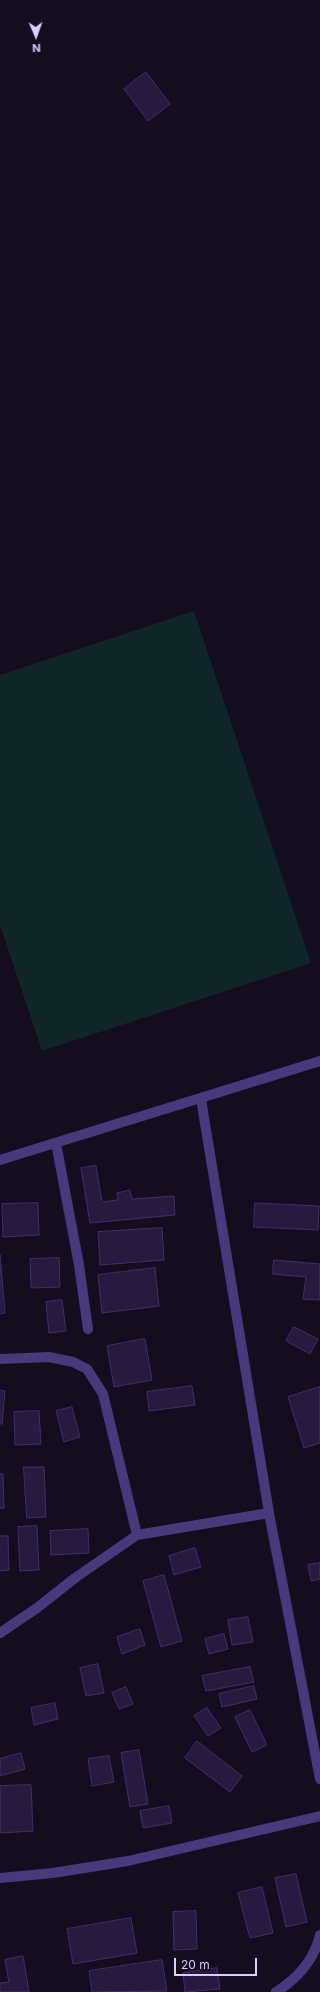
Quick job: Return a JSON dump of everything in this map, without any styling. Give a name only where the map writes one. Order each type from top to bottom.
[{"type":"street","points":[[0,1160],[320,1061]]},
{"type":"street","points":[[201,1099],[269,1513],[320,1779]]},
{"type":"street","points":[[56,1143],[79,1265],[88,1329]]},
{"type":"street","points":[[0,1359],[49,1357],[74,1362],[87,1369],[103,1394],[137,1534]]},
{"type":"street","points":[[0,1633],[37,1608],[75,1578],[137,1534],[269,1513]]},
{"type":"street","points":[[0,1878],[53,1873],[128,1861],[320,1816]]},
{"type":"street","points":[[276,1992],[288,1984],[307,1965],[320,1935]]},
{"type":"green space","points":[[194,611],[311,963],[42,1051],[0,925],[0,675]]},
{"type":"building","points":[[146,72],[170,104],[148,121],[124,89]]},
{"type":"building","points":[[96,1166],[102,1202],[118,1200],[117,1193],[130,1190],[132,1199],[174,1196],[175,1215],[90,1223],[81,1168]]},
{"type":"building","points":[[38,1203],[39,1235],[3,1237],[2,1204]]},
{"type":"building","points":[[255,1203],[319,1206],[318,1230],[254,1227]]},
{"type":"building","points":[[162,1228],[164,1260],[100,1265],[98,1232]]},
{"type":"building","points":[[0,1255],[5,1313],[0,1314]]},
{"type":"building","points":[[59,1258],[60,1287],[31,1288],[30,1259]]},
{"type":"building","points":[[274,1260],[320,1264],[320,1300],[303,1299],[306,1277],[273,1274]]},
{"type":"building","points":[[155,1268],[159,1306],[102,1313],[98,1275]]},
{"type":"building","points":[[62,1300],[66,1331],[49,1333],[46,1302]]},
{"type":"building","points":[[294,1327],[318,1339],[310,1354],[286,1341]]},
{"type":"building","points":[[145,1339],[152,1380],[114,1387],[107,1346]]},
{"type":"building","points":[[192,1386],[195,1405],[149,1411],[147,1392]]},
{"type":"building","points":[[320,1387],[320,1443],[304,1448],[288,1397]]},
{"type":"building","points":[[0,1390],[5,1391],[2,1424],[0,1424]]},
{"type":"building","points":[[72,1407],[80,1437],[64,1442],[56,1411]]},
{"type":"building","points":[[39,1411],[41,1444],[15,1445],[14,1412]]},
{"type":"building","points":[[24,1467],[44,1467],[46,1517],[27,1518]]},
{"type":"building","points":[[0,1474],[3,1474],[4,1508],[0,1508]]},
{"type":"building","points":[[37,1526],[39,1570],[20,1571],[18,1527]]},
{"type":"building","points":[[88,1529],[89,1553],[51,1555],[50,1531]]},
{"type":"building","points":[[0,1536],[8,1536],[9,1570],[0,1571]]},
{"type":"building","points":[[195,1548],[201,1567],[174,1575],[169,1556]]},
{"type":"building","points":[[320,1563],[320,1579],[311,1581],[308,1565]]},
{"type":"building","points":[[164,1575],[182,1641],[161,1647],[143,1581]]},
{"type":"building","points":[[248,1617],[253,1642],[232,1645],[228,1620]]},
{"type":"building","points":[[140,1629],[145,1645],[122,1654],[117,1637]]},
{"type":"building","points":[[224,1634],[228,1649],[209,1654],[205,1639]]},
{"type":"building","points":[[98,1664],[104,1693],[86,1696],[80,1668]]},
{"type":"building","points":[[250,1667],[254,1682],[206,1691],[202,1676]]},
{"type":"building","points":[[254,1686],[257,1699],[222,1707],[219,1694]]},
{"type":"building","points":[[126,1687],[133,1704],[119,1709],[112,1693]]},
{"type":"building","points":[[55,1703],[58,1719],[34,1725],[31,1708]]},
{"type":"building","points":[[207,1708],[221,1728],[208,1736],[194,1716]]},
{"type":"building","points":[[250,1710],[267,1745],[252,1752],[235,1717]]},
{"type":"building","points":[[197,1741],[242,1776],[230,1792],[185,1758]]},
{"type":"building","points":[[139,1750],[148,1804],[130,1807],[121,1753]]},
{"type":"building","points":[[21,1753],[25,1769],[0,1776],[0,1759]]},
{"type":"building","points":[[109,1756],[114,1782],[92,1786],[88,1759]]},
{"type":"building","points":[[31,1785],[33,1831],[0,1833],[0,1786]]},
{"type":"building","points":[[169,1806],[172,1823],[143,1828],[140,1811]]},
{"type":"building","points":[[296,1874],[307,1922],[286,1927],[275,1878]]},
{"type":"building","points":[[262,1887],[273,1933],[250,1938],[238,1893]]},
{"type":"building","points":[[196,1911],[197,1949],[174,1950],[173,1912]]},
{"type":"building","points":[[131,1918],[137,1953],[73,1964],[67,1929]]},
{"type":"building","points":[[23,1956],[29,1992],[0,1992],[0,1983],[9,1982],[5,1960]]},
{"type":"building","points":[[162,1960],[167,1991],[92,1992],[89,1971]]},
{"type":"building","points":[[217,1968],[220,1989],[185,1992],[183,1973]]}]
